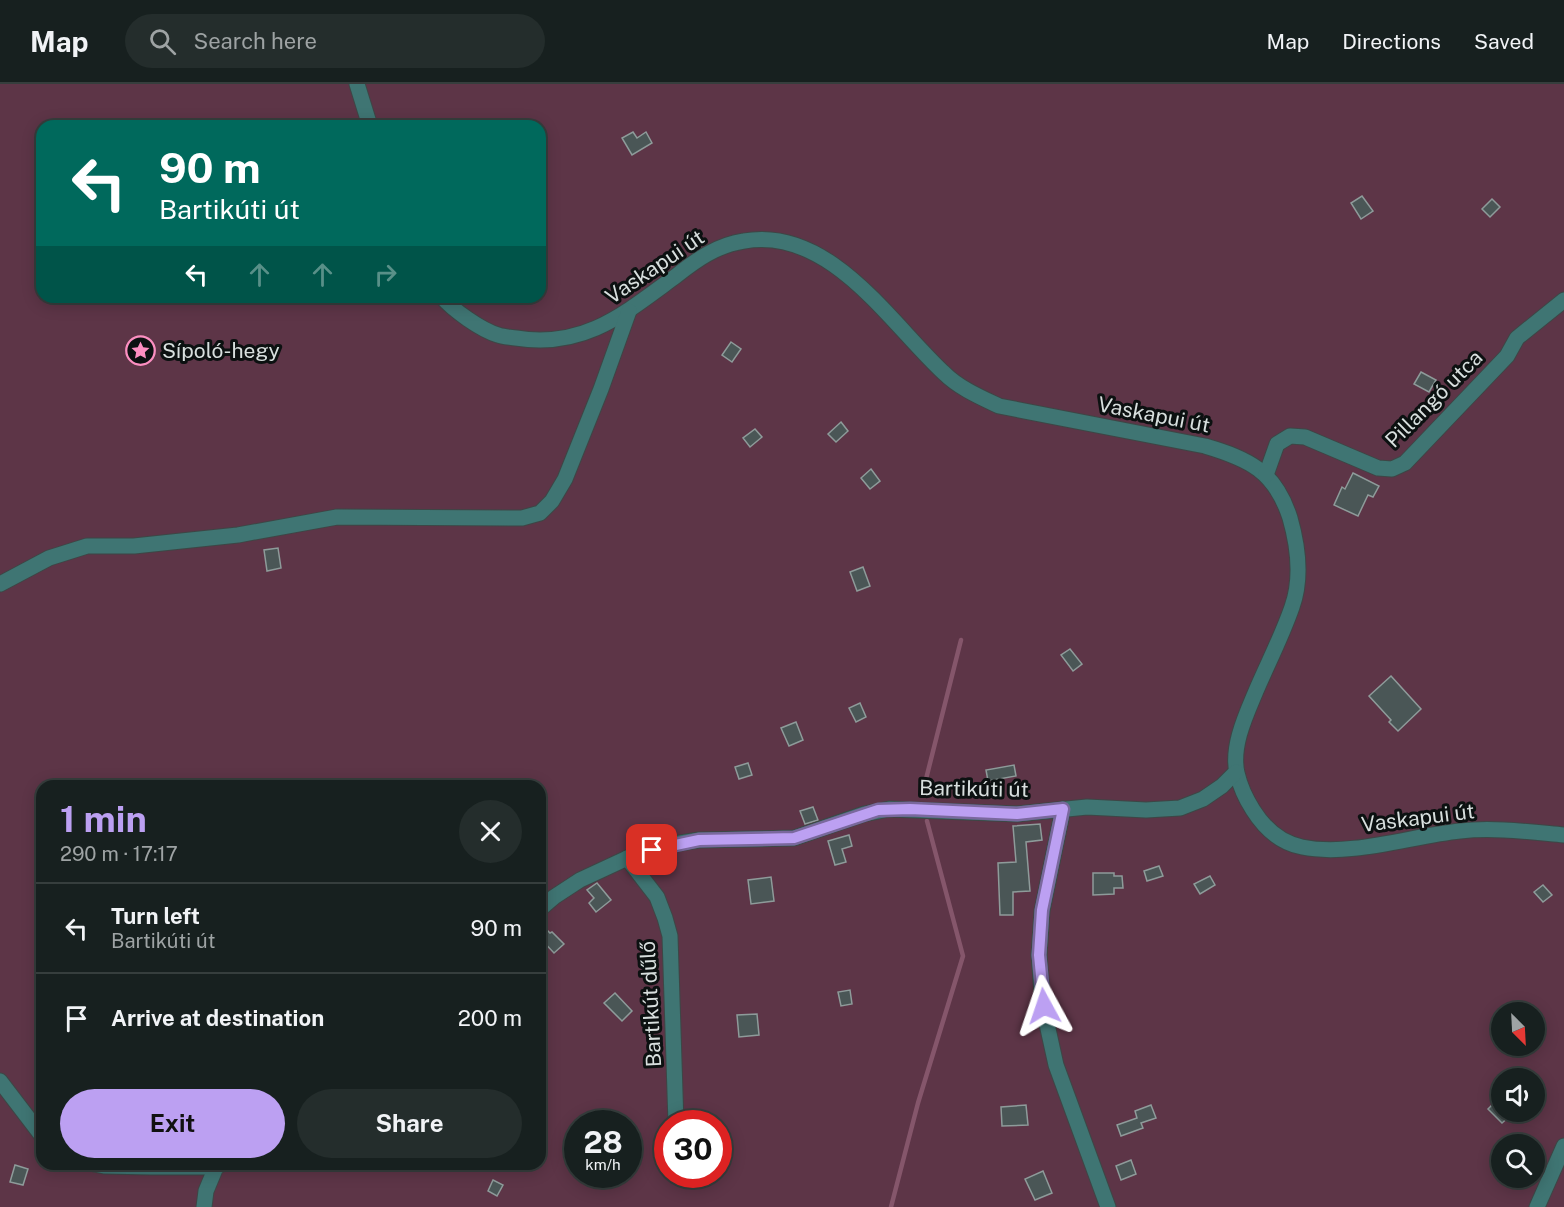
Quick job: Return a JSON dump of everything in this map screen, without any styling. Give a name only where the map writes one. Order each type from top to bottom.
[{"type":"street","points":[[357,84],[368,120]]},
{"type":"street","name":"Vaskapui út","points":[[448,303],[471,321],[498,335],[535,341],[573,337],[605,325],[629,311],[702,256],[720,248],[743,241],[769,239],[817,254],[848,276],[871,297],[945,375],[999,406],[1205,446],[1229,453],[1250,463],[1266,475],[1277,489],[1286,507],[1294,533],[1298,558],[1297,585],[1293,606],[1241,726],[1236,749],[1236,772],[1247,800],[1261,824],[1278,838],[1301,847],[1325,850],[1348,849],[1461,831],[1510,831],[1564,835]]},
{"type":"street","name":"Pillangó utca","points":[[1266,475],[1277,444],[1290,436],[1305,437],[1378,468],[1392,469],[1405,463],[1507,356],[1517,338],[1564,300]]},
{"type":"street","points":[[0,584],[49,558],[87,546],[134,546],[238,536],[337,517],[522,518],[540,513],[552,501],[565,479],[629,311]]},
{"type":"street","name":"Bartikúti út","points":[[546,904],[580,880],[627,858],[668,845],[699,840],[794,838],[878,810],[910,809],[1017,814],[1087,807],[1146,810],[1180,808],[1203,799],[1222,786],[1236,772]]},
{"type":"street","points":[[1063,809],[1042,910],[1039,955],[1044,1006],[1056,1065],[1108,1207]]},
{"type":"street","name":"Bartikút dűlő","points":[[627,858],[657,897],[670,936],[676,1110]]},
{"type":"street","points":[[0,1081],[36,1128]]},
{"type":"street","points":[[1537,1207],[1564,1146]]},
{"type":"street","points":[[204,1207],[206,1191],[216,1170]]},
{"type":"shaded area","points":[[0,84],[1564,84],[1564,1207],[0,1207]]},
{"type":"building","points":[[633,132],[637,138],[646,132],[652,143],[632,155],[622,138]]},
{"type":"building","points":[[1362,196],[1373,211],[1361,219],[1351,203]]},
{"type":"building","points":[[1492,199],[1500,207],[1490,217],[1482,209]]},
{"type":"building","points":[[731,342],[741,349],[732,362],[722,355]]},
{"type":"building","points":[[1421,372],[1436,380],[1429,392],[1414,384]]},
{"type":"building","points":[[841,422],[848,431],[836,442],[828,434]]},
{"type":"building","points":[[755,429],[762,437],[750,447],[743,438]]},
{"type":"building","points":[[871,469],[880,481],[870,489],[861,478]]},
{"type":"building","points":[[1353,473],[1379,486],[1373,497],[1368,495],[1358,516],[1334,505],[1342,487],[1345,489]]},
{"type":"building","points":[[278,548],[281,568],[267,571],[264,550]]},
{"type":"building","points":[[863,567],[870,586],[857,591],[850,572]]},
{"type":"building","points":[[1070,649],[1082,664],[1073,671],[1061,655]]},
{"type":"building","points":[[1391,676],[1421,709],[1398,731],[1369,696]]},
{"type":"building","points":[[860,703],[866,717],[856,722],[849,708]]},
{"type":"building","points":[[796,722],[803,740],[789,746],[781,728]]},
{"type":"building","points":[[748,763],[752,775],[739,779],[735,767]]},
{"type":"building","points":[[1014,765],[1016,776],[988,781],[986,770]]},
{"type":"building","points":[[813,807],[818,820],[805,824],[800,811]]},
{"type":"building","points":[[1040,824],[1042,840],[1026,842],[1030,891],[1013,892],[1013,915],[1000,915],[998,863],[1016,862],[1013,826]]},
{"type":"building","points":[[849,835],[852,846],[842,849],[846,862],[835,865],[828,841]]},
{"type":"building","points":[[1159,866],[1163,876],[1147,881],[1144,871]]},
{"type":"building","points":[[1093,873],[1114,873],[1114,876],[1122,876],[1123,888],[1114,888],[1114,894],[1093,895]]},
{"type":"building","points":[[1210,876],[1215,885],[1200,894],[1194,884]]},
{"type":"building","points":[[771,877],[774,901],[751,904],[748,880]]},
{"type":"building","points":[[597,883],[611,900],[596,912],[589,903],[594,898],[587,890]]},
{"type":"building","points":[[1543,885],[1552,895],[1543,902],[1534,892]]},
{"type":"building","points":[[546,931],[552,932],[564,944],[554,953],[546,944]]},
{"type":"building","points":[[850,990],[852,1004],[841,1006],[838,992]]},
{"type":"building","points":[[615,993],[632,1011],[622,1021],[604,1003]]},
{"type":"building","points":[[757,1014],[759,1035],[739,1037],[737,1015]]},
{"type":"building","points":[[1026,1105],[1028,1125],[1002,1126],[1001,1107]]},
{"type":"building","points":[[1151,1105],[1156,1118],[1141,1123],[1143,1128],[1121,1136],[1117,1125],[1137,1118],[1135,1111]]},
{"type":"building","points":[[1131,1160],[1136,1174],[1121,1180],[1116,1166]]},
{"type":"building","points":[[15,1165],[28,1169],[23,1185],[10,1182]]},
{"type":"building","points":[[1043,1171],[1052,1193],[1035,1200],[1025,1179]]},
{"type":"building","points":[[493,1180],[503,1185],[497,1196],[488,1191]]},
{"type":"waterway","points":[[922,795],[961,640]]},
{"type":"waterway","points":[[891,1207],[918,1103],[963,956],[927,821]]},
{"type":"place","name":"Sípoló-hegy","points":[[141,351]]},
{"type":"route","points":[[652,850],[699,840],[794,838],[878,810],[910,809],[1017,814],[1063,809],[1042,910],[1039,955],[1044,1006]]}]
